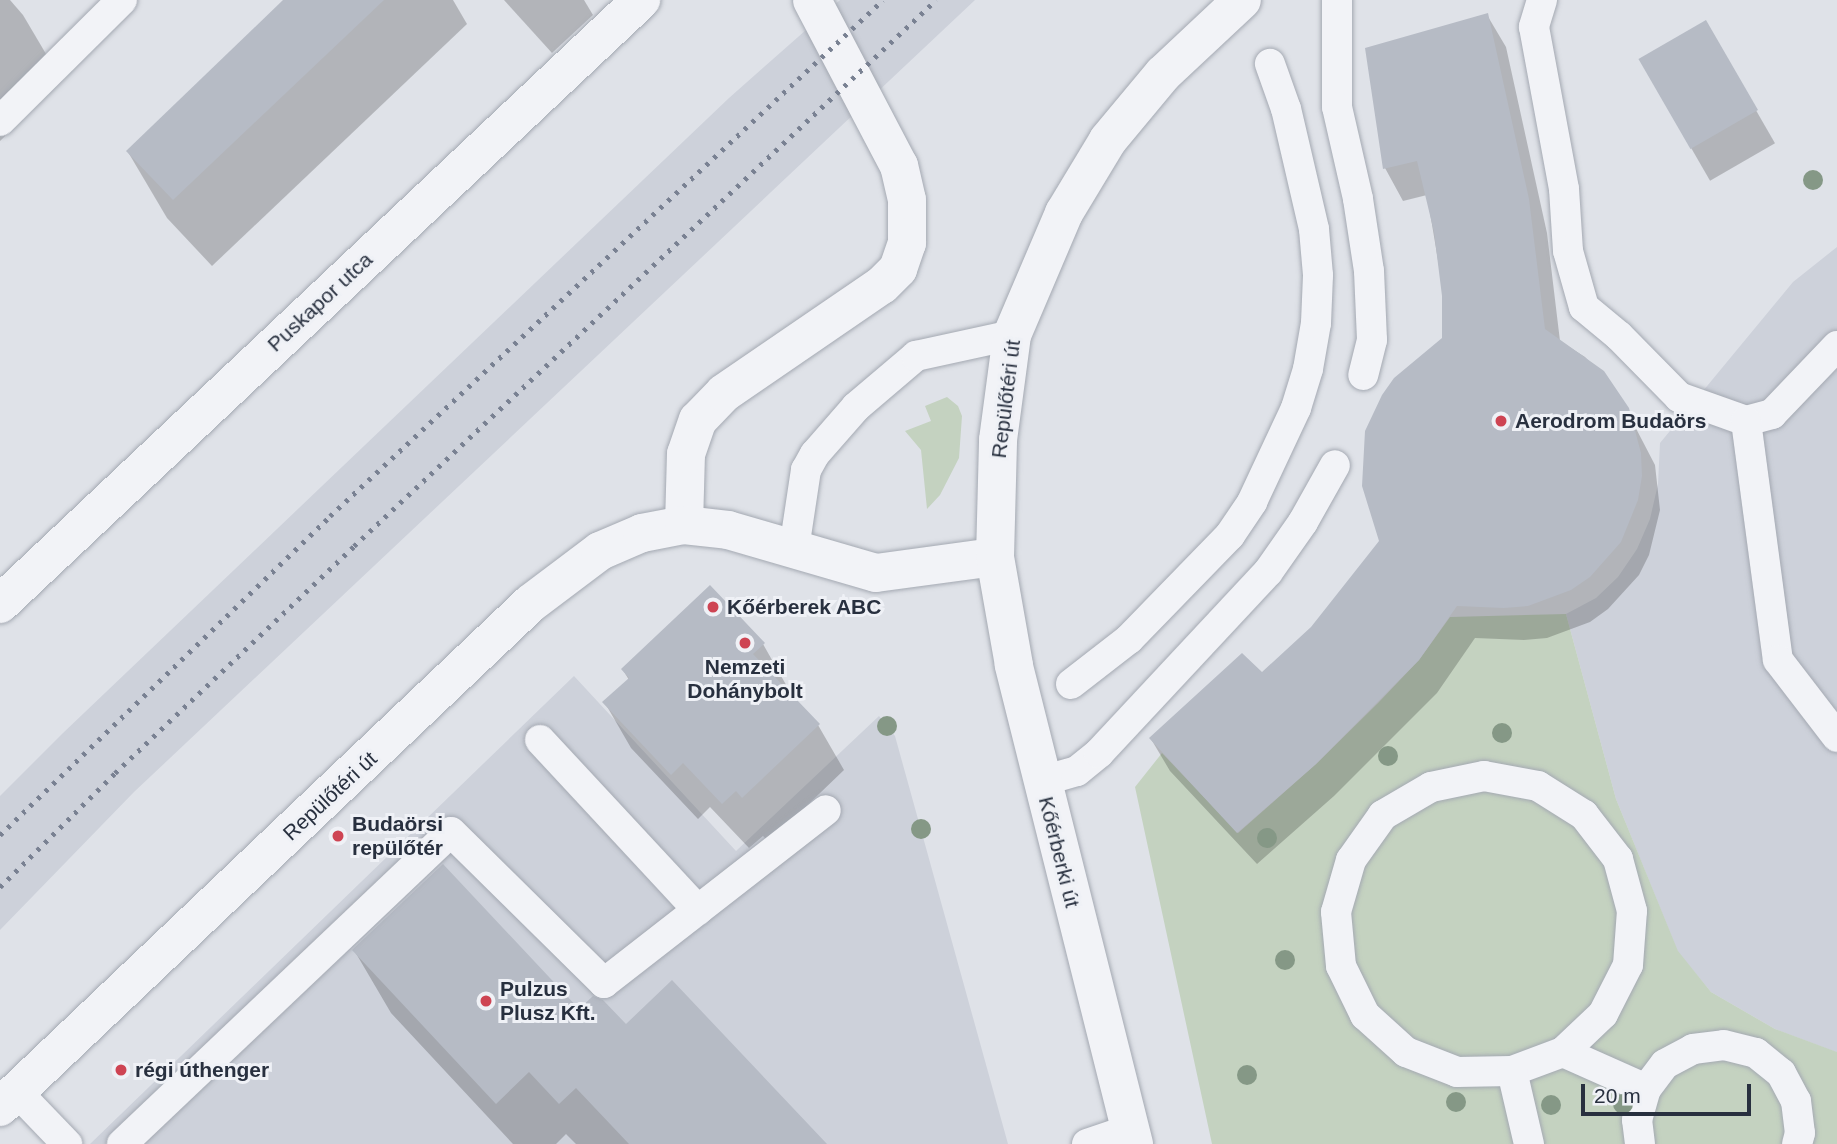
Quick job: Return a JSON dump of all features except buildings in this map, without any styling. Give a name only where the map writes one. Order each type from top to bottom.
[{"type":"street","name":"Puskapor utca","points":[[0,604],[641,0]]},
{"type":"street","points":[[684,525],[686,454],[698,420],[724,393],[881,285],[898,269],[908,243],[907,200],[899,166],[812,0]]},
{"type":"street","name":"Repülőtéri út","points":[[8,1099],[531,603],[600,551],[642,533],[684,525],[728,530],[885,573],[995,557],[998,440],[1012,335],[1064,213],[1108,140],[1163,74],[1242,0]]},
{"type":"street","name":"Kőérberki út","points":[[995,557],[1014,665],[1041,781],[1132,1136]]},
{"type":"lane","points":[[0,121],[122,0]]},
{"type":"lane","points":[[1337,0],[1337,107],[1358,199],[1369,271],[1372,340],[1363,375]]},
{"type":"lane","points":[[1542,0],[1534,27],[1564,189],[1568,251],[1584,307],[1619,336],[1679,397],[1746,421],[1772,414],[1837,346]]},
{"type":"lane","points":[[1072,684],[1129,639],[1230,535],[1252,502],[1296,408],[1308,369],[1316,323],[1318,275],[1311,216],[1286,108],[1270,64]]},
{"type":"lane","points":[[794,549],[807,470],[815,454],[856,407],[916,356],[1012,335]]},
{"type":"lane","points":[[1746,421],[1778,660],[1837,737]]},
{"type":"lane","points":[[1041,781],[1077,771],[1099,753],[1268,572],[1303,522],[1335,465]]},
{"type":"lane","points":[[540,740],[698,910]]},
{"type":"lane","points":[[1484,776],[1538,786],[1584,814],[1618,859],[1632,911],[1628,965],[1603,1014],[1563,1052],[1512,1072],[1457,1072],[1406,1052],[1365,1015],[1341,966],[1336,912],[1351,860],[1383,815],[1431,787],[1484,776]]},
{"type":"lane","points":[[122,1144],[451,832],[604,983],[826,810]]},
{"type":"lane","points":[[1640,1144],[1637,1120],[1646,1089],[1665,1064],[1693,1048],[1724,1045],[1756,1053],[1781,1073],[1797,1101],[1800,1133],[1797,1144]]},
{"type":"lane","points":[[1563,1052],[1646,1089]]},
{"type":"lane","points":[[1512,1072],[1529,1144]]},
{"type":"lane","points":[[8,1099],[67,1144]]},
{"type":"lane","points":[[1087,1144],[1132,1136]]},
{"type":"shaded area","points":[[840,0],[975,0],[134,792],[0,930],[0,796],[729,98]]},
{"type":"shaded area","points":[[1837,247],[1836,1052],[1775,1029],[1711,992],[1678,952],[1616,799],[1566,614],[1596,598],[1618,577],[1637,549],[1650,519],[1658,484],[1660,443],[1793,282]]},
{"type":"shaded area","points":[[574,676],[736,851],[879,716],[895,736],[1008,1144],[90,1144]]},
{"type":"green space","points":[[947,397],[958,406],[962,416],[959,458],[940,495],[927,509],[921,450],[905,431],[931,421],[925,406]]},
{"type":"green space","points":[[1566,614],[1616,799],[1678,951],[1711,992],[1775,1029],[1837,1052],[1837,1144],[1212,1144],[1135,787],[1162,753],[1238,833],[1316,764],[1378,703],[1419,660],[1450,617]]},
{"type":"railway","points":[[0,835],[330,516],[883,0]]},
{"type":"railway","points":[[0,887],[115,773],[354,546],[936,0]]},
{"type":"place","name":"Aerodrom Budaörs","points":[[1501,421]]},
{"type":"place","name":"Kőérberek ABC","points":[[713,607]]},
{"type":"place","name":"Nemzeti Dohánybolt","points":[[745,643]]},
{"type":"place","name":"Budaörsi repülőtér","points":[[338,836]]},
{"type":"place","name":"Pulzus Plusz Kft.","points":[[486,1001]]},
{"type":"place","name":"régi úthenger","points":[[121,1070]]}]
